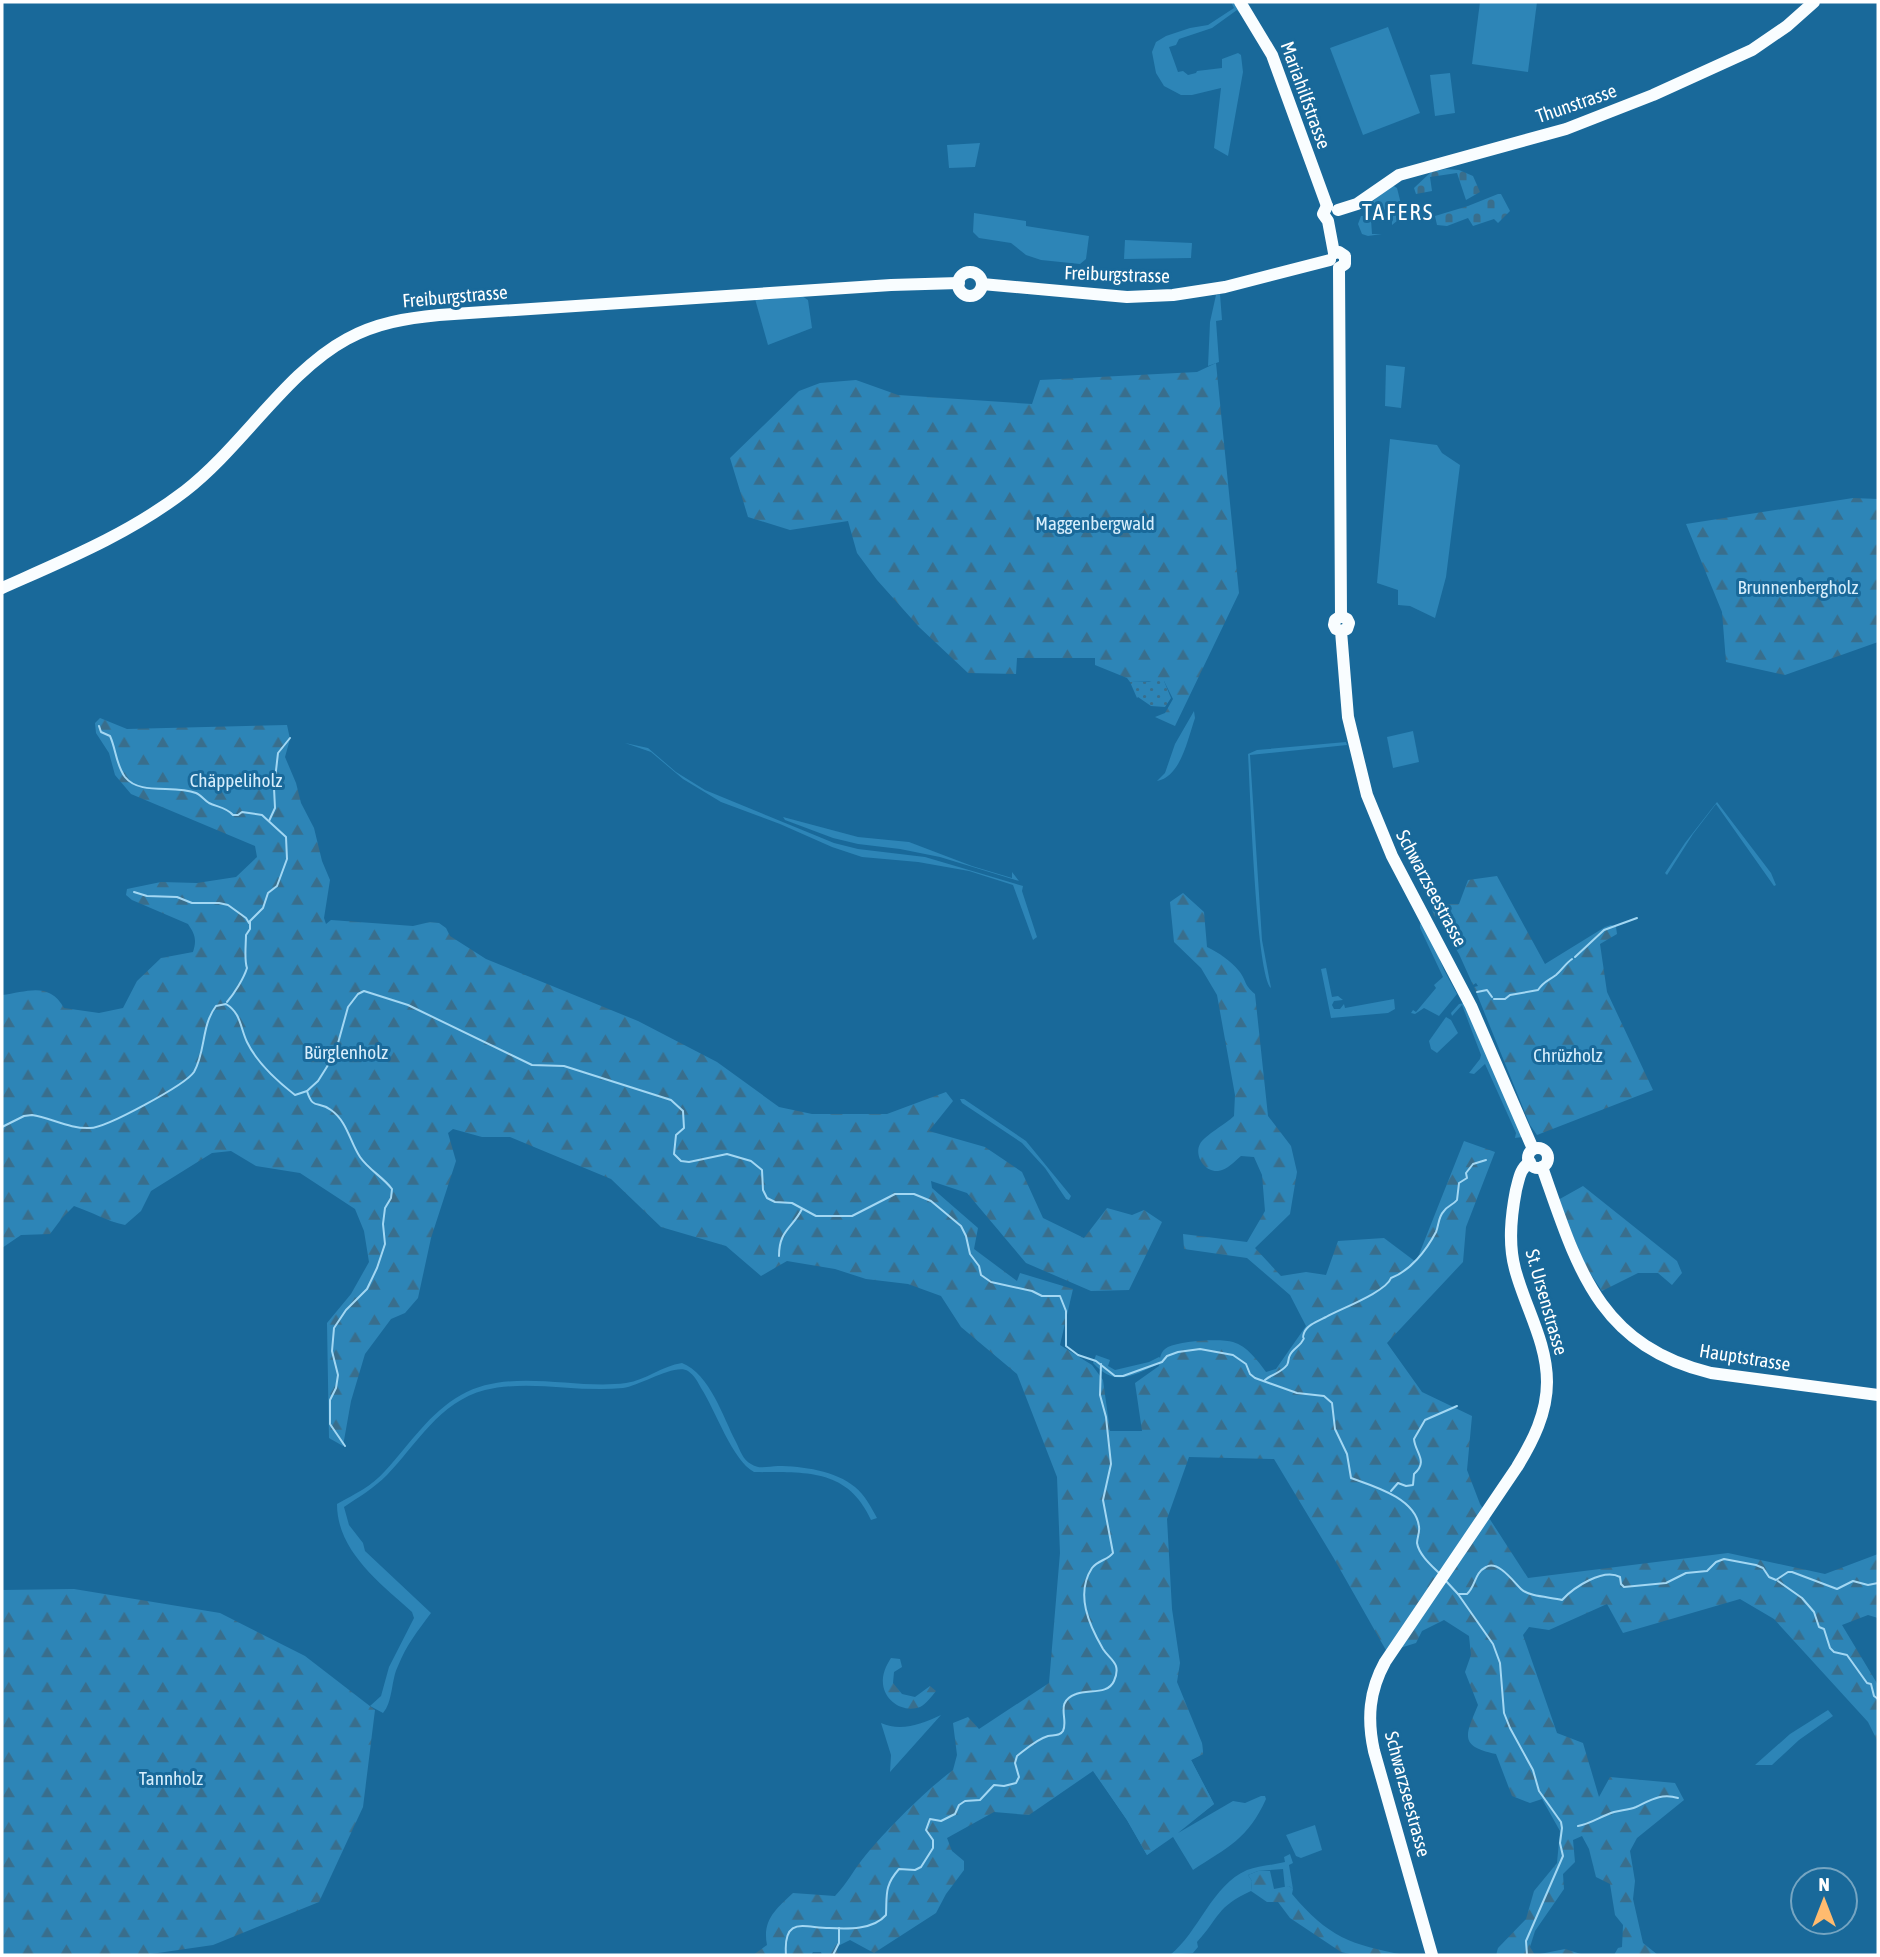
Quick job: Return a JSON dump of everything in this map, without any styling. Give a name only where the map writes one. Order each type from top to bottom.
[{"type":"main road","name":"Mariahilfstrasse","points":[[1240,2],[1272,55],[1332,214],[1336,258]]},
{"type":"main road","name":"Thunstrasse","points":[[1332,214],[1357,204],[1399,175],[1582,125],[1653,95],[1752,50],[1787,26],[1814,2]]},
{"type":"main road","name":"Freiburgstrasse","points":[[2,588],[92,548],[130,528],[168,503],[223,458],[318,358],[346,340],[376,326],[439,315],[891,285],[959,283],[963,293],[970,296],[977,293],[982,284],[1115,296],[1156,296],[1225,287],[1336,258]]},
{"type":"main road","name":"Schwarzseestrasse","points":[[1336,258],[1341,616],[1347,619],[1349,624],[1347,629],[1341,631],[1344,688],[1348,717],[1367,795],[1392,856],[1466,995],[1584,1273],[1598,1300],[1618,1325]]},
{"type":"main road","name":"St. Ursenstrasse","points":[[1396,1646],[1531,1442],[1541,1418],[1547,1377],[1542,1349],[1517,1276],[1511,1245],[1512,1214],[1519,1179],[1524,1167],[1535,1159]]},
{"type":"main road","name":"Hauptstrasse","points":[[1618,1325],[1650,1350],[1686,1367],[1711,1373],[1878,1395]]},
{"type":"main road","name":"Schwarzseestrasse","points":[[1396,1646],[1373,1689],[1370,1729],[1376,1761],[1432,1955]]},
{"type":"green space","points":[[1231,2],[1234,2],[1243,17],[1237,10],[1212,28],[1179,39],[1176,45],[1169,47],[1178,72],[1183,71],[1188,75],[1197,71],[1222,68],[1222,59],[1238,53],[1241,55],[1243,72],[1228,156],[1214,148],[1221,88],[1181,95],[1164,86],[1156,73],[1152,52],[1156,42],[1166,36],[1208,25],[1234,8]]},
{"type":"green space","points":[[1480,2],[1537,2],[1528,72],[1472,64]]},
{"type":"green space","points":[[1388,27],[1420,113],[1363,135],[1330,48]]},
{"type":"green space","points":[[1450,73],[1455,113],[1435,116],[1430,75]]},
{"type":"green space","points":[[980,143],[975,167],[949,168],[947,145]]},
{"type":"green space","points":[[1459,170],[1473,176],[1480,192],[1466,200],[1457,173],[1430,177],[1432,191],[1416,194],[1414,188],[1431,172]]},
{"type":"green space","points":[[1392,185],[1397,188],[1401,204],[1395,211],[1400,214],[1396,215],[1396,218],[1403,216],[1392,225],[1392,220],[1387,216],[1385,220],[1383,218],[1387,215],[1382,205],[1370,206],[1370,212],[1365,211],[1381,192]]},
{"type":"green space","points":[[1501,194],[1510,211],[1498,223],[1494,219],[1473,226],[1468,218],[1447,226],[1437,225],[1435,216]]},
{"type":"green space","points":[[974,213],[1026,221],[1026,226],[1089,236],[1086,259],[1080,264],[1041,260],[1026,255],[1011,243],[979,238],[973,232]]},
{"type":"green space","points":[[1361,216],[1383,218],[1371,219],[1372,234],[1382,234],[1368,236],[1362,234],[1358,224]]},
{"type":"green space","points":[[1125,240],[1192,243],[1191,258],[1124,259]]},
{"type":"green space","points":[[1220,294],[1222,320],[1216,321],[1219,362],[1208,366],[1210,322],[1216,295]]},
{"type":"green space","points":[[802,296],[808,300],[812,328],[768,345],[755,299]]},
{"type":"green space","name":"Maggenbergwald","points":[[1216,363],[1239,593],[1175,726],[1155,717],[1165,713],[1173,699],[1164,681],[1130,682],[1127,678],[1095,665],[1095,658],[1017,658],[1016,674],[968,673],[919,627],[877,580],[857,553],[848,521],[790,530],[748,517],[730,458],[799,391],[820,383],[856,380],[898,395],[1032,404],[1040,380],[1197,372]]},
{"type":"green space","points":[[1386,365],[1405,367],[1401,408],[1385,406]]},
{"type":"green space","points":[[1390,439],[1437,445],[1442,453],[1460,465],[1446,577],[1435,618],[1410,606],[1398,605],[1398,590],[1377,583]]},
{"type":"green space","name":"Brunnenbergholz","points":[[1853,498],[1878,499],[1878,642],[1785,675],[1726,662],[1722,612],[1686,524]]},
{"type":"green space","points":[[1157,679],[1164,681],[1171,698],[1165,707],[1151,706],[1137,698],[1130,682]]},
{"type":"green space","points":[[1194,711],[1195,718],[1178,765],[1165,778],[1157,781],[1165,773],[1175,744]]},
{"type":"green space","name":"Bürglenholz","points":[[100,718],[127,729],[287,725],[290,739],[285,757],[301,803],[314,828],[330,880],[324,918],[326,924],[331,920],[413,926],[439,923],[446,928],[450,936],[486,959],[638,1021],[717,1062],[779,1107],[812,1114],[887,1114],[946,1092],[953,1101],[929,1131],[985,1147],[1022,1172],[1043,1218],[1084,1238],[1107,1208],[1132,1215],[1144,1210],[1162,1222],[1129,1290],[1091,1291],[1026,1263],[967,1193],[931,1181],[932,1188],[978,1228],[974,1249],[1017,1281],[1020,1273],[1073,1289],[1060,1345],[1092,1365],[1103,1380],[1110,1431],[1142,1431],[1135,1383],[1159,1366],[1162,1353],[1168,1347],[1200,1341],[1233,1342],[1247,1350],[1266,1372],[1276,1369],[1306,1326],[1290,1295],[1247,1258],[1184,1249],[1183,1234],[1247,1242],[1265,1211],[1262,1175],[1254,1157],[1241,1156],[1228,1167],[1218,1171],[1208,1169],[1199,1158],[1200,1144],[1234,1116],[1235,1095],[1217,995],[1201,968],[1174,942],[1170,902],[1183,893],[1204,912],[1207,947],[1232,963],[1255,994],[1268,1116],[1291,1146],[1297,1172],[1290,1214],[1255,1248],[1281,1276],[1306,1272],[1326,1275],[1338,1241],[1384,1238],[1416,1262],[1464,1141],[1495,1152],[1466,1227],[1463,1262],[1387,1343],[1422,1392],[1472,1416],[1467,1470],[1480,1504],[1528,1578],[1728,1553],[1825,1574],[1878,1554],[1878,1618],[1868,1615],[1842,1625],[1878,1685],[1878,1742],[1868,1722],[1774,1619],[1740,1599],[1623,1633],[1607,1604],[1549,1630],[1529,1627],[1523,1635],[1557,1733],[1583,1743],[1599,1797],[1610,1777],[1675,1783],[1684,1800],[1637,1838],[1630,1851],[1635,1881],[1633,1899],[1643,1943],[1658,1955],[1614,1955],[1618,1948],[1622,1947],[1623,1925],[1615,1915],[1610,1884],[1596,1877],[1589,1849],[1582,1836],[1573,1840],[1575,1862],[1563,1874],[1564,1889],[1535,1931],[1530,1947],[1535,1955],[1496,1955],[1498,1948],[1526,1919],[1534,1891],[1557,1863],[1560,1831],[1542,1799],[1530,1803],[1512,1796],[1496,1754],[1476,1747],[1468,1738],[1478,1705],[1465,1672],[1471,1655],[1469,1636],[1444,1620],[1422,1631],[1416,1643],[1387,1652],[1274,1459],[1189,1457],[1167,1519],[1172,1609],[1180,1663],[1177,1682],[1202,1743],[1203,1754],[1191,1760],[1214,1804],[1147,1855],[1127,1820],[1093,1771],[1029,1815],[994,1812],[947,1838],[952,1851],[964,1861],[964,1870],[936,1913],[874,1953],[850,1940],[836,1947],[838,1955],[813,1952],[811,1955],[753,1955],[767,1945],[767,1929],[772,1916],[793,1893],[835,1896],[884,1834],[953,1770],[957,1755],[953,1723],[968,1717],[979,1729],[1049,1683],[1060,1553],[1057,1477],[1017,1374],[961,1327],[941,1296],[908,1284],[866,1279],[835,1269],[787,1261],[761,1276],[726,1246],[661,1227],[611,1179],[510,1137],[482,1137],[453,1129],[448,1133],[456,1161],[431,1238],[418,1298],[405,1313],[391,1319],[365,1354],[351,1401],[343,1446],[329,1438],[327,1323],[351,1294],[369,1262],[364,1231],[355,1209],[300,1173],[256,1166],[231,1151],[212,1153],[151,1191],[141,1211],[125,1225],[74,1206],[50,1234],[21,1235],[2,1248],[2,995],[37,990],[52,994],[64,1008],[99,1013],[123,1008],[137,981],[161,958],[193,952],[195,941],[188,924],[132,900],[126,895],[127,889],[161,882],[197,883],[236,877],[257,857],[255,846],[131,794],[115,775],[109,753],[96,733],[95,723]]},
{"type":"green space","points":[[1413,731],[1419,762],[1393,768],[1387,737]]},
{"type":"green space","points":[[1346,742],[1347,745],[1250,755],[1262,940],[1271,988],[1261,950],[1248,754],[1257,750]]},
{"type":"green space","points":[[625,743],[648,748],[676,772],[705,790],[834,843],[858,849],[925,857],[1023,886],[1022,891],[1037,937],[1033,940],[1013,885],[969,871],[918,862],[862,857],[832,847],[721,802],[683,779],[651,752]]},
{"type":"green space","points":[[1717,802],[1771,873],[1776,885],[1774,886],[1716,804],[1667,875],[1665,873],[1685,843]]},
{"type":"green space","points":[[783,817],[858,837],[909,842],[1012,878],[1012,872],[1019,881],[940,857],[833,838]]},
{"type":"green space","name":"Chrüzholz","points":[[1497,876],[1545,964],[1605,927],[1616,927],[1617,934],[1600,944],[1607,992],[1653,1090],[1537,1135],[1530,1125],[1474,987],[1478,986],[1476,983],[1473,985],[1444,929],[1448,919],[1445,916],[1434,916],[1432,909],[1437,904],[1459,904],[1468,880]]},
{"type":"green space","points":[[1424,921],[1457,994],[1439,1016],[1424,1008],[1415,1014],[1411,1013],[1413,1010],[1416,1012],[1436,988],[1434,985],[1443,977],[1420,928]]},
{"type":"green space","points":[[1326,968],[1332,997],[1338,996],[1343,1000],[1334,1001],[1334,1009],[1340,1009],[1344,1004],[1345,1008],[1394,999],[1395,1009],[1388,1013],[1331,1018],[1321,969]]},
{"type":"green space","points":[[1464,1003],[1522,1137],[1515,1138],[1516,1133],[1485,1064],[1474,1074],[1469,1073],[1481,1055],[1462,1005],[1452,1016],[1451,1013],[1459,1004]]},
{"type":"green space","points":[[1446,1017],[1451,1020],[1458,1033],[1437,1053],[1431,1049],[1429,1041]]},
{"type":"green space","points":[[960,1099],[964,1099],[1026,1141],[1071,1196],[1069,1200],[1022,1143],[962,1103]]},
{"type":"green space","points":[[1583,1186],[1677,1261],[1682,1273],[1672,1285],[1658,1273],[1638,1273],[1602,1291],[1586,1267],[1558,1200]]},
{"type":"green space","points":[[1096,1355],[1110,1360],[1108,1366],[1115,1370],[1159,1357],[1162,1359],[1161,1363],[1142,1371],[1118,1377],[1110,1376],[1093,1363]]},
{"type":"green space","points":[[682,1363],[700,1376],[708,1386],[748,1462],[761,1467],[797,1467],[829,1473],[859,1490],[877,1518],[871,1520],[850,1490],[822,1476],[790,1472],[754,1472],[746,1466],[732,1446],[697,1381],[692,1374],[682,1369],[623,1388],[520,1386],[485,1390],[454,1404],[430,1425],[382,1480],[344,1507],[349,1525],[363,1543],[365,1551],[431,1613],[401,1658],[383,1713],[370,1706],[381,1696],[389,1667],[414,1618],[412,1612],[374,1577],[352,1551],[344,1537],[337,1504],[380,1476],[420,1430],[450,1402],[480,1387],[521,1381],[626,1383]]},
{"type":"green space","name":"Tannholz","points":[[74,1589],[220,1613],[305,1656],[375,1710],[363,1807],[319,1902],[213,1945],[144,1955],[2,1955],[2,1590]]},
{"type":"green space","points":[[891,1658],[900,1659],[902,1667],[894,1672],[893,1683],[902,1694],[915,1697],[930,1686],[936,1691],[922,1706],[902,1707],[887,1696],[883,1677]]},
{"type":"green space","points":[[1828,1710],[1833,1716],[1799,1740],[1772,1765],[1755,1765],[1790,1734]]},
{"type":"green space","points":[[941,1715],[890,1772],[891,1755],[881,1723],[904,1727]]},
{"type":"green space","points":[[1202,1743],[1203,1754],[1191,1760],[1214,1804],[1178,1833],[1233,1801],[1245,1803],[1261,1796],[1266,1799],[1252,1824],[1236,1841],[1193,1870],[1173,1837],[1147,1855],[1093,1770]]},
{"type":"green space","points":[[1315,1825],[1322,1850],[1301,1858],[1296,1856],[1286,1835]]},
{"type":"green space","points":[[1290,1854],[1293,1863],[1289,1865],[1293,1889],[1289,1886],[1285,1888],[1283,1869],[1258,1871],[1248,1875],[1252,1881],[1251,1891],[1225,1908],[1197,1942],[1198,1947],[1193,1953],[1170,1955],[1224,1886],[1247,1870],[1285,1862],[1284,1857]]},
{"type":"green space","points":[[1258,1871],[1270,1871],[1274,1889],[1289,1886],[1293,1889],[1292,1894],[1305,1909],[1329,1930],[1355,1943],[1405,1955],[1355,1955],[1341,1952],[1290,1918],[1278,1902],[1267,1902],[1251,1891],[1252,1881],[1248,1875]]},
{"type":"green space","points":[[1565,1949],[1584,1955],[1535,1955]]},
{"type":"waterway","points":[[99,726],[101,732],[110,736],[120,767],[131,783],[148,788],[178,789],[196,793],[233,815],[242,812],[262,815],[286,837],[287,859],[277,886],[268,893],[263,908],[250,921],[250,929],[246,935],[247,968],[227,1002]]},
{"type":"waterway","points":[[269,821],[275,808],[278,753],[290,738]]},
{"type":"waterway","points":[[134,892],[147,896],[177,897],[192,903],[228,905],[249,923]]},
{"type":"waterway","points":[[1575,957],[1604,930],[1637,918]]},
{"type":"waterway","points":[[1494,999],[1505,999],[1510,995],[1538,990],[1572,959]]},
{"type":"waterway","points":[[1477,992],[1487,990],[1492,997]]},
{"type":"waterway","points":[[2,1127],[32,1115],[75,1127],[90,1128],[145,1105],[194,1072],[211,1014],[216,1006],[226,1004],[237,1016],[251,1050],[268,1071],[295,1095],[307,1091],[318,1081],[335,1054],[348,1007],[358,994],[364,991],[408,1005],[532,1065],[564,1066],[671,1100],[683,1111],[684,1128],[676,1135],[674,1154],[681,1161],[689,1162],[727,1154],[751,1161],[762,1170],[763,1190],[767,1198],[775,1202],[792,1203],[816,1216],[852,1216],[895,1194],[914,1194],[931,1201],[961,1226],[970,1254],[979,1266],[981,1275],[991,1282],[1032,1291],[1042,1296],[1060,1296],[1066,1311],[1066,1346],[1078,1355],[1096,1361],[1115,1376],[1123,1376],[1162,1362],[1167,1356],[1178,1352],[1200,1349],[1233,1355],[1246,1364],[1255,1378],[1297,1393],[1324,1396],[1332,1403],[1335,1429],[1347,1454],[1351,1478],[1392,1495],[1410,1508],[1419,1527],[1417,1543],[1420,1552],[1440,1574]]},
{"type":"waterway","points":[[307,1091],[311,1101],[336,1115],[345,1126],[360,1157],[392,1189],[391,1198],[385,1208],[385,1244],[377,1268],[367,1289],[346,1310],[334,1328],[332,1351],[338,1375],[330,1400],[330,1424],[345,1446]]},
{"type":"waterway","points":[[1265,1380],[1287,1365],[1289,1356],[1301,1343],[1305,1330],[1310,1325],[1381,1289],[1391,1278],[1405,1271],[1417,1260],[1436,1232],[1442,1213],[1457,1200],[1459,1183],[1467,1178],[1466,1173],[1473,1164],[1486,1160]]},
{"type":"waterway","points":[[779,1256],[781,1240],[802,1209]]},
{"type":"waterway","points":[[786,1955],[788,1934],[797,1926],[852,1928],[881,1920],[886,1915],[887,1891],[894,1875],[899,1869],[915,1870],[921,1867],[933,1848],[933,1840],[926,1830],[930,1819],[941,1821],[955,1814],[959,1805],[965,1801],[980,1800],[994,1785],[1016,1783],[1019,1777],[1015,1763],[1017,1756],[1040,1739],[1062,1733],[1064,1706],[1069,1697],[1107,1688],[1114,1681],[1116,1666],[1093,1630],[1084,1599],[1087,1578],[1092,1568],[1113,1553],[1103,1500],[1111,1464],[1106,1417],[1100,1395],[1101,1364]]},
{"type":"waterway","points":[[1391,1491],[1398,1483],[1413,1485],[1414,1474],[1421,1461],[1414,1439],[1425,1420],[1457,1406]]},
{"type":"waterway","points":[[1458,1594],[1467,1594],[1479,1573],[1491,1566],[1505,1572],[1525,1592],[1562,1600],[1581,1585],[1597,1577],[1620,1577],[1624,1587],[1666,1583],[1686,1573],[1707,1571],[1716,1562],[1724,1559],[1756,1565],[1776,1580],[1792,1572],[1837,1589],[1853,1581],[1868,1585],[1878,1583]]},
{"type":"waterway","points":[[1446,1581],[1493,1644],[1500,1663],[1504,1713],[1533,1770],[1539,1791],[1561,1822],[1560,1843],[1563,1856],[1526,1941],[1527,1955]]},
{"type":"waterway","points":[[1778,1581],[1802,1598],[1814,1612],[1819,1627],[1824,1629],[1830,1648],[1834,1652],[1847,1655],[1867,1683],[1871,1684],[1874,1696],[1878,1699]]},
{"type":"waterway","points":[[1578,1826],[1656,1798],[1678,1798]]},
{"type":"waterway","points":[[833,1955],[839,1943],[839,1928]]},
{"type":"district","name":"TAFERS","points":[[1398,212]]},
{"type":"park label","name":"Chäppeliholz","points":[[236,780]]}]
